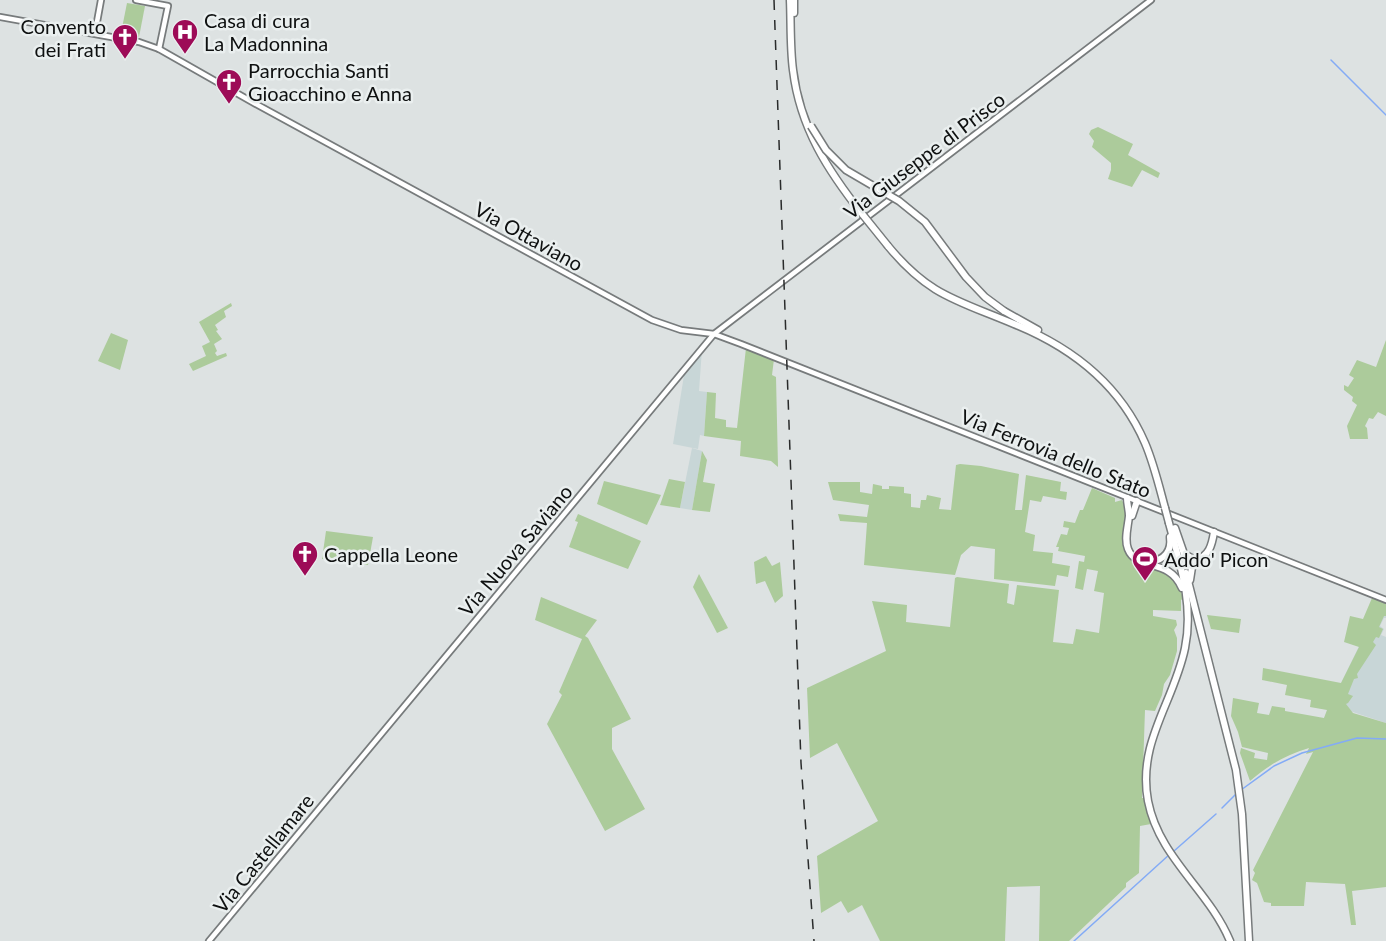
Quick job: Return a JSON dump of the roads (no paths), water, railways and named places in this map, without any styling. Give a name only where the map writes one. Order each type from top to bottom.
[{"type":"highway","points":[[789,0],[799,83],[805,109],[811,126],[826,150],[846,170],[898,201],[925,222],[966,277],[986,297],[1004,311],[1064,344],[1094,366],[1124,399],[1146,440],[1166,509]]},
{"type":"highway","points":[[794,0],[795,84],[807,129],[831,174],[863,215],[908,269],[934,290],[958,303],[1043,337],[1084,363],[1117,396],[1146,440],[1162,497],[1184,554],[1195,560],[1201,558],[1208,553],[1217,533]]},
{"type":"highway","points":[[1127,498],[1129,510],[1127,544],[1131,554],[1140,562],[1163,567],[1173,574],[1189,600]]},
{"type":"highway","points":[[1137,501],[1132,510],[1129,543],[1132,553],[1137,558],[1145,562],[1157,561],[1168,552],[1171,524]]},
{"type":"highway","points":[[1171,524],[1189,600],[1229,736],[1240,797],[1248,941]]},
{"type":"highway","points":[[1217,533],[1209,554],[1192,567],[1184,653],[1150,743],[1146,770],[1148,798],[1154,824],[1166,847],[1214,911],[1230,941]]},
{"type":"main road","points":[[95,33],[101,0]]},
{"type":"main road","points":[[136,0],[168,6],[159,49]]},
{"type":"main road","name":"Via Giuseppe di Prisco","points":[[714,334],[1151,0]]},
{"type":"main road","name":"Via Ottaviano","points":[[0,17],[95,33],[139,42],[159,49],[638,313],[681,330],[714,334]]},
{"type":"main road","name":"Via Ferrovia dello Stato","points":[[714,334],[1386,600]]},
{"type":"main road","name":"Via Nuova Saviano","points":[[339,784],[714,334]]},
{"type":"main road","name":"Via Castellamare","points":[[210,941],[339,784]]},
{"type":"waterway","points":[[1331,60],[1386,115]]},
{"type":"waterway","points":[[1241,790],[1274,766],[1302,753],[1357,738],[1386,739]]},
{"type":"waterway","points":[[1222,808],[1237,793]]},
{"type":"waterway","points":[[1174,851],[1216,814]]},
{"type":"waterway","points":[[1074,941],[1170,854]]},
{"type":"railway","points":[[774,0],[801,763],[814,941]]},
{"type":"place","name":"Casa di cura La Madonnina","points":[[185,55]]},
{"type":"place","name":"Convento dei Frati","points":[[125,60]]},
{"type":"place","name":"Parrocchia Santi Gioacchino e Anna","points":[[229,105]]},
{"type":"place","name":"Cappella Leone","points":[[305,577]]},
{"type":"place","name":"Addo' Picon","points":[[1145,582]]}]
